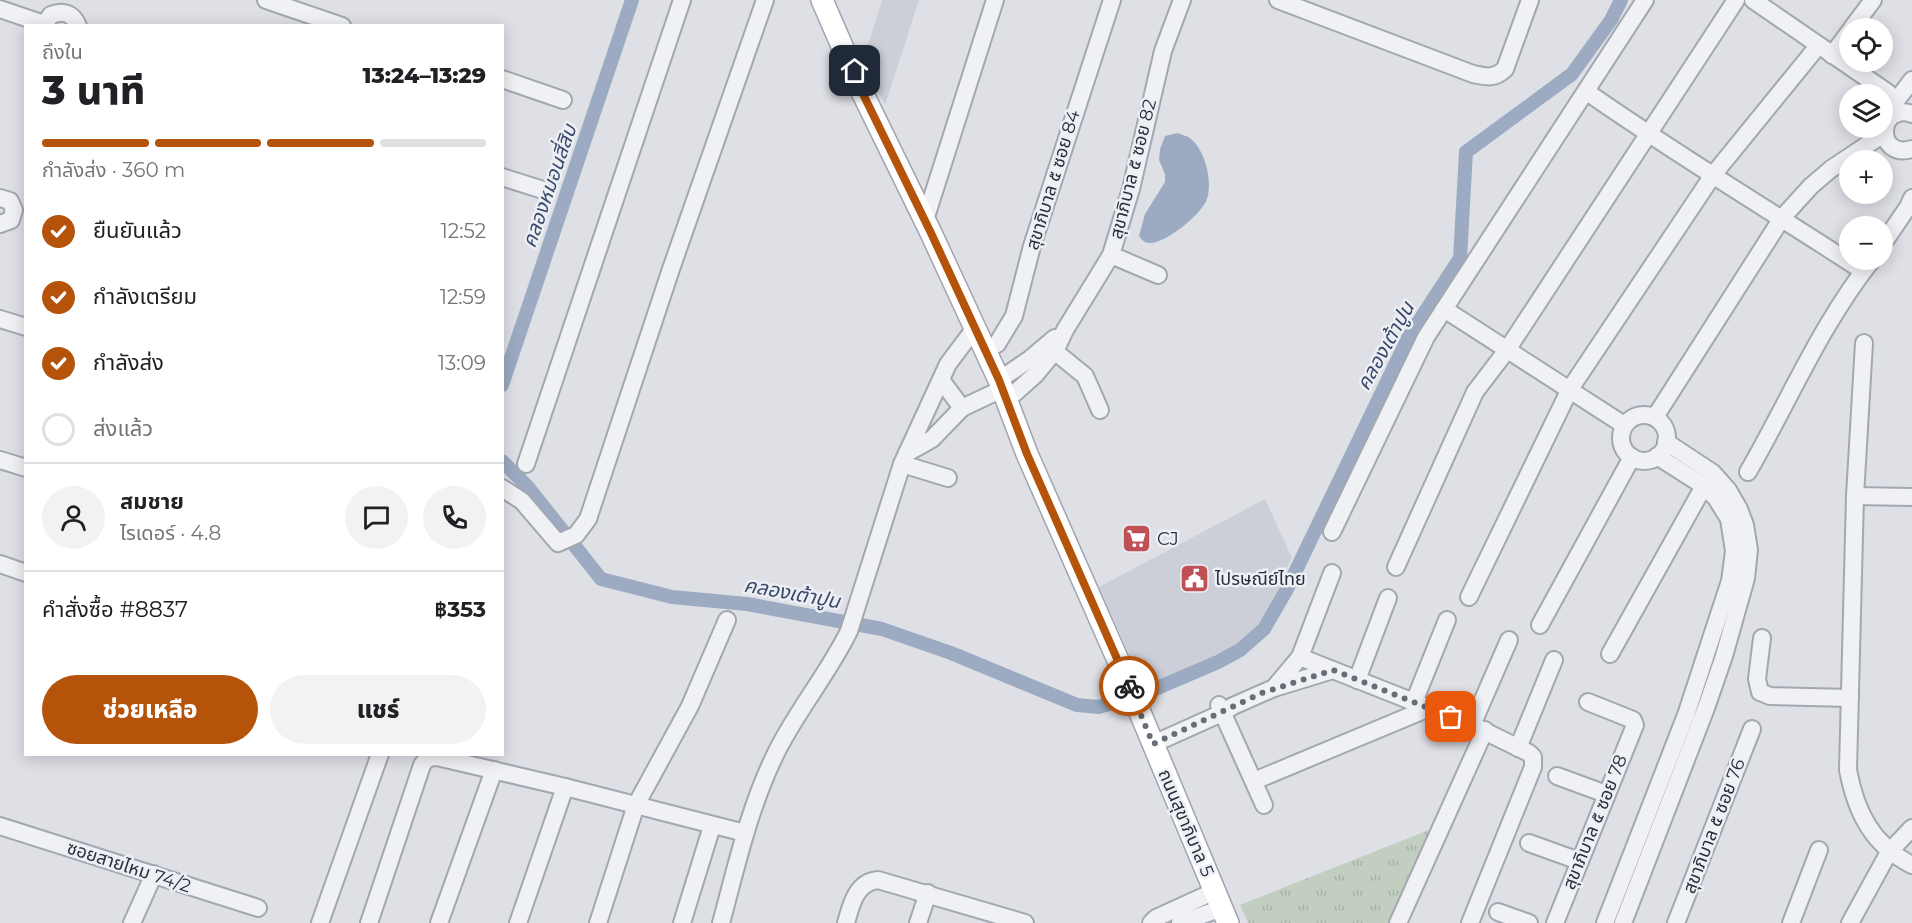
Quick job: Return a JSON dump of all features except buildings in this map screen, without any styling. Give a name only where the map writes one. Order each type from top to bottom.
[{"type":"main road","name":"ถนนสุขาภิบาล 5","points":[[822,0],[862,92],[925,220],[1003,390],[1027,454],[1222,907]]},
{"type":"street","points":[[266,0],[336,24]]},
{"type":"street","points":[[526,464],[682,0]]},
{"type":"street","points":[[925,220],[995,0]]},
{"type":"street","name":"สุขาภิบาล ๕ ซอย 84","points":[[984,351],[997,344],[1014,316],[1032,246],[1112,0]]},
{"type":"street","name":"สุขาภิบาล ๕ ซอย 82","points":[[962,408],[1003,390],[1030,359],[1051,347],[1065,330],[1111,255],[1131,189],[1163,51],[1182,0]]},
{"type":"street","points":[[1278,0],[1489,78],[1505,69],[1530,0]]},
{"type":"street","points":[[1332,532],[1414,361],[1444,309],[1645,0]]},
{"type":"street","points":[[1396,567],[1475,392],[1507,350],[1736,0]]},
{"type":"street","points":[[1753,0],[1775,6],[1825,50],[1902,110],[1912,80]]},
{"type":"street","points":[[1860,18],[1873,0]]},
{"type":"street","points":[[504,489],[522,501],[558,543],[570,538],[588,519],[675,258],[765,1]]},
{"type":"street","points":[[0,9],[40,24]]},
{"type":"street","points":[[44,24],[51,15],[62,12],[73,17],[77,24]]},
{"type":"street","points":[[1469,597],[1570,389],[1713,175],[1825,50],[1839,39]]},
{"type":"street","points":[[504,80],[563,100]]},
{"type":"street","points":[[1587,92],[1647,134],[1782,218],[1839,250]]},
{"type":"street","points":[[1655,417],[1782,218],[1818,180],[1878,138]]},
{"type":"street","points":[[1886,138],[1894,148],[1906,151],[1912,149]]},
{"type":"street","points":[[504,178],[543,190]]},
{"type":"street","points":[[0,198],[10,201],[14,210],[13,219]]},
{"type":"street","points":[[1893,229],[1912,198]]},
{"type":"street","points":[[1111,255],[1158,275]]},
{"type":"street","points":[[1748,472],[1811,351],[1864,270]]},
{"type":"street","points":[[1444,309],[1624,425]]},
{"type":"street","points":[[0,319],[24,326]]},
{"type":"street","points":[[721,923],[745,833],[762,783],[803,705],[840,648],[851,625],[904,459],[948,364],[975,328]]},
{"type":"street","points":[[1864,343],[1855,496],[1848,770],[1852,791],[1867,826],[1889,852],[1912,865]]},
{"type":"street","points":[[1051,347],[1085,376],[1100,410]]},
{"type":"street","points":[[904,459],[932,439],[962,408],[940,380]]},
{"type":"street","points":[[1635,416],[1655,417],[1665,428],[1662,449],[1642,460],[1632,458],[1622,444],[1624,425],[1635,416]]},
{"type":"street","points":[[1605,923],[1686,715],[1730,581],[1734,551],[1729,519],[1716,498],[1662,449]]},
{"type":"street","points":[[1623,923],[1724,656],[1746,578],[1749,550],[1745,525],[1728,490],[1713,473],[1662,449]]},
{"type":"street","points":[[1540,625],[1632,458]]},
{"type":"street","points":[[904,459],[948,478]]},
{"type":"street","points":[[0,460],[24,467]]},
{"type":"street","points":[[1610,654],[1704,486]]},
{"type":"street","points":[[1855,496],[1912,497]]},
{"type":"street","points":[[0,564],[24,572]]},
{"type":"street","points":[[1274,688],[1300,657],[1332,573]]},
{"type":"street","points":[[1357,680],[1388,598]]},
{"type":"street","points":[[598,923],[636,805],[690,706],[727,620]]},
{"type":"street","points":[[1254,781],[1422,705],[1447,620]]},
{"type":"street","points":[[1762,638],[1757,679],[1760,692],[1770,696],[1850,698]]},
{"type":"street","points":[[1398,923],[1478,728],[1509,640]]},
{"type":"street","points":[[1710,644],[1724,656]]},
{"type":"street","points":[[1300,657],[1478,728],[1529,753],[1533,758],[1533,767],[1470,923]]},
{"type":"street","points":[[1518,748],[1554,660]]},
{"type":"street","points":[[1152,741],[1274,688],[1333,670]]},
{"type":"street","name":"สุขาภิบาล ๕ ซอย 78","points":[[1555,923],[1635,725],[1633,720],[1588,702]]},
{"type":"street","points":[[1225,708],[1264,805]]},
{"type":"street","name":"สุขาภิบาล ๕ ซอย 76","points":[[1676,923],[1752,729]]},
{"type":"street","points":[[320,923],[379,756]]},
{"type":"street","points":[[369,923],[422,765],[426,760],[436,757],[745,833]]},
{"type":"street","points":[[438,923],[494,771]]},
{"type":"street","points":[[1557,776],[1606,795]]},
{"type":"street","points":[[518,923],[565,787]]},
{"type":"street","name":"ซอยสายไหม 74/2","points":[[0,826],[258,909]]},
{"type":"street","points":[[682,923],[712,826]]},
{"type":"street","points":[[1850,923],[1889,852],[1912,828]]},
{"type":"street","points":[[1530,843],[1579,861]]},
{"type":"street","points":[[1791,923],[1819,850]]},
{"type":"street","points":[[132,923],[154,874]]},
{"type":"street","points":[[846,923],[852,902],[859,890],[870,881],[878,880],[1025,923]]},
{"type":"street","points":[[918,923],[928,893]]},
{"type":"street","points":[[1151,923],[1156,918],[1222,907]]},
{"type":"street","points":[[1180,923],[1222,907]]},
{"type":"street","points":[[1498,912],[1528,923]]},
{"type":"shaded area","points":[[882,0],[919,0],[885,105],[863,61]]},
{"type":"shaded area","points":[[1265,499],[1292,558],[1281,578],[1283,593],[1261,627],[1240,645],[1145,690],[1099,587]]},
{"type":"green space","points":[[1429,830],[1390,923],[1248,923],[1240,905]]},
{"type":"water","points":[[1178,133],[1191,139],[1204,158],[1209,184],[1207,199],[1191,220],[1173,233],[1157,242],[1146,242],[1139,236],[1145,214],[1165,182],[1165,174],[1159,160],[1160,149],[1165,136]]},
{"type":"waterway","name":"คลองหมอนสี่สิบ","points":[[504,379],[632,0]]},
{"type":"waterway","name":"คลองเต้าปูน","points":[[1148,692],[1218,662],[1240,650],[1264,629],[1287,589],[1408,338],[1460,258],[1466,152],[1572,74],[1611,20],[1621,0]]},
{"type":"waterway","name":"คลองเต้าปูน","points":[[504,463],[528,487],[601,579],[672,597],[747,604],[882,629],[951,653],[1077,705],[1099,707],[1117,701]]},
{"type":"way so far","points":[[1129,686],[1153,744],[1274,688],[1333,670],[1451,717]]},
{"type":"place","name":"CJ","points":[[1136,539]]},
{"type":"place","name":"ไปรษณีย์ไทย","points":[[1194,579]]},
{"type":"route","points":[[855,71],[862,92],[999,380],[1027,454],[1129,686]]}]
